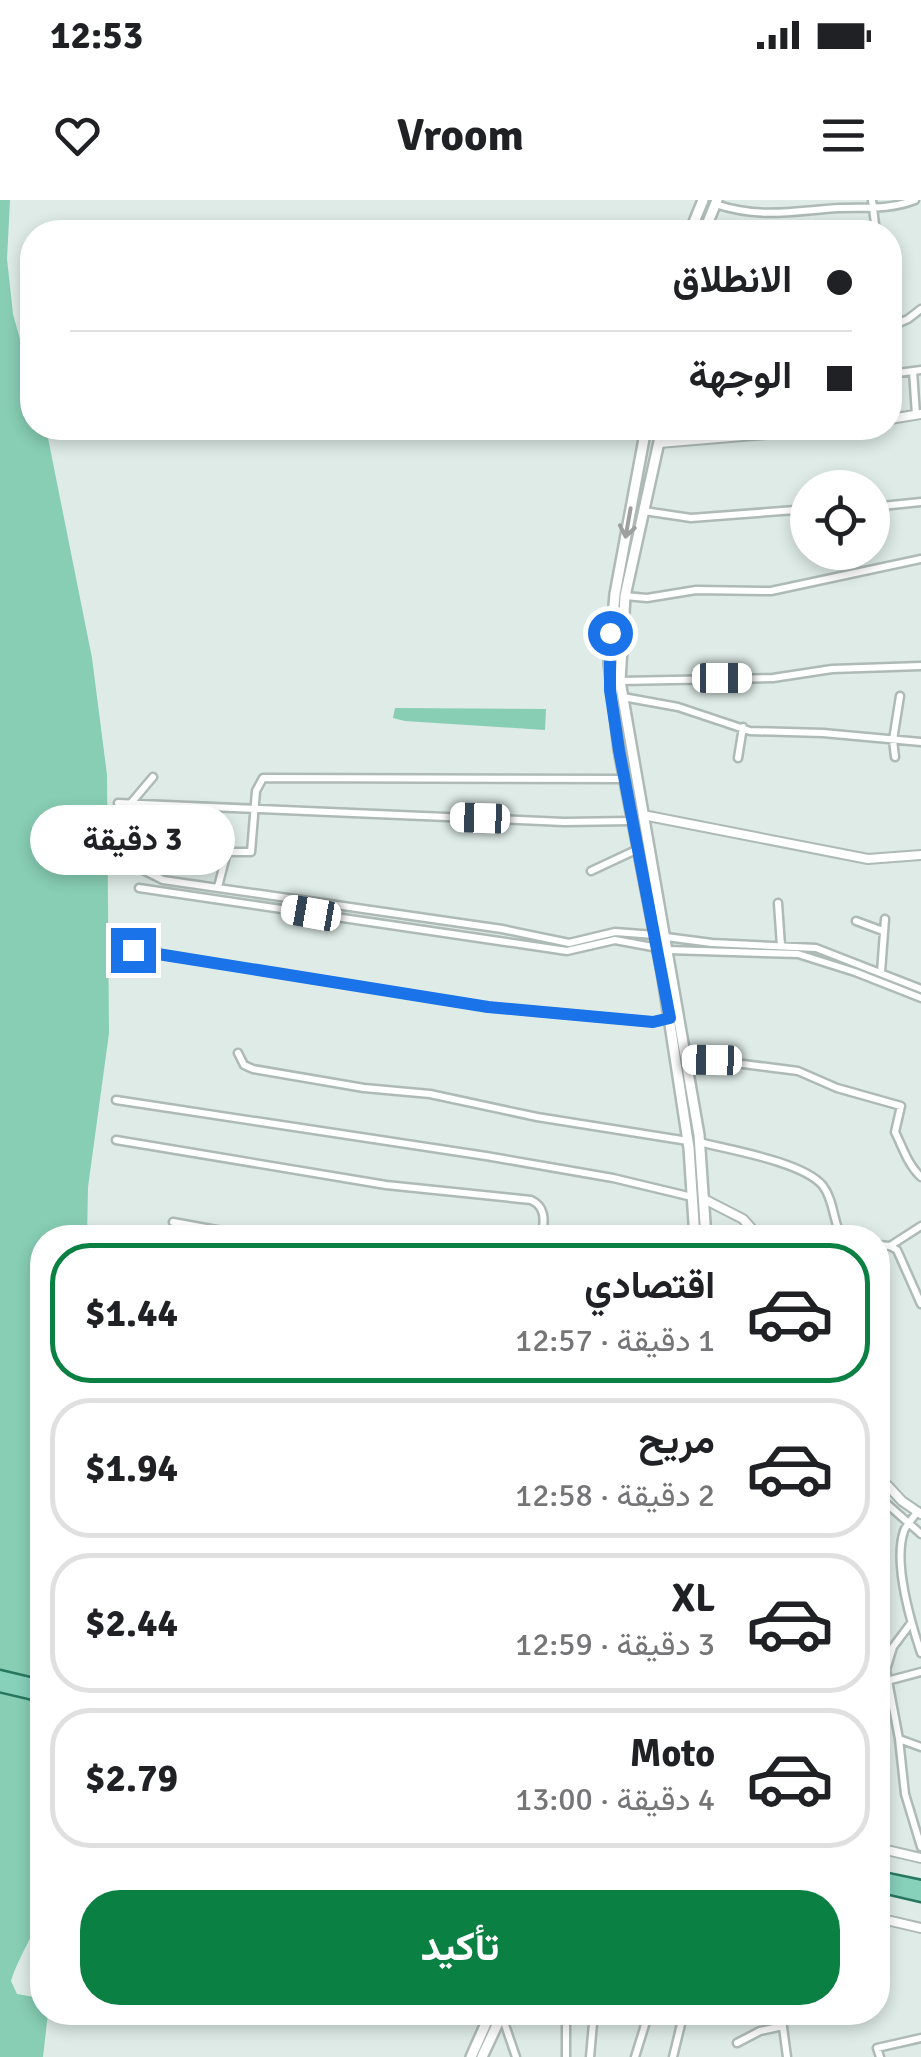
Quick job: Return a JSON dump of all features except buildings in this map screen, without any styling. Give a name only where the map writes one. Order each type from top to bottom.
[{"type":"main road","points":[[644,440],[610,633],[610,690],[625,779],[638,818],[639,848],[661,936]]},
{"type":"main road","points":[[659,442],[625,596],[620,681],[638,818],[694,1142]]},
{"type":"main road","points":[[638,468],[653,471]]},
{"type":"main road","points":[[674,1024],[686,1059],[704,1225]]},
{"type":"main road","points":[[696,1225],[699,1198]]},
{"type":"main road","points":[[0,1676],[30,1683]]},
{"type":"main road","points":[[0,1686],[30,1693]]},
{"type":"main road","points":[[890,1880],[921,1886]]},
{"type":"main road","points":[[890,1889],[921,1896]]},
{"type":"main road","points":[[472,2057],[486,2025]]},
{"type":"main road","points":[[482,2057],[494,2025]]},
{"type":"street","points":[[716,202],[735,210],[790,214],[872,204],[896,207],[915,200]]},
{"type":"street","points":[[917,371],[918,414]]},
{"type":"street","points":[[659,442],[685,440]]},
{"type":"street","points":[[890,505],[921,502]]},
{"type":"street","points":[[644,511],[691,518],[790,511]]},
{"type":"street","points":[[625,596],[647,598],[696,590],[771,591],[921,559]]},
{"type":"street","points":[[620,681],[773,678],[832,669],[921,666]]},
{"type":"street","points":[[623,696],[660,702],[743,728],[921,742]]},
{"type":"street","points":[[895,757],[900,696]]},
{"type":"street","points":[[738,758],[743,728]]},
{"type":"street","points":[[126,836],[131,803],[153,777]]},
{"type":"street","points":[[218,888],[227,852],[251,852],[256,791],[262,778],[625,779]]},
{"type":"street","points":[[118,803],[564,822],[638,818],[868,860],[921,856]]},
{"type":"street","points":[[591,871],[639,848]]},
{"type":"street","points":[[139,868],[163,880],[569,943],[615,932],[712,944],[816,948],[921,989]]},
{"type":"street","points":[[138,888],[567,951],[615,940],[663,949],[798,954],[921,998]]},
{"type":"street","points":[[778,902],[782,946]]},
{"type":"street","points":[[881,972],[885,919]]},
{"type":"street","points":[[856,921],[884,931]]},
{"type":"street","points":[[133,950],[488,1007],[674,1024]]},
{"type":"street","points":[[238,1053],[244,1065],[253,1069],[364,1088],[430,1094],[537,1117],[694,1142],[766,1160],[814,1178],[828,1194],[838,1225]]},
{"type":"street","points":[[686,1059],[798,1071],[837,1088],[902,1106],[895,1132],[906,1148],[908,1162],[921,1177]]},
{"type":"street","points":[[116,1100],[613,1178],[699,1198],[748,1225]]},
{"type":"street","points":[[116,1140],[386,1185],[531,1200],[543,1210],[542,1225]]},
{"type":"street","points":[[173,1222],[190,1225]]},
{"type":"street","points":[[921,1226],[890,1246],[897,1250],[921,1304]]},
{"type":"street","points":[[890,1488],[920,1513],[904,1530],[902,1547],[904,1597],[921,1654]]},
{"type":"street","points":[[890,1508],[921,1534]]},
{"type":"street","points":[[890,1654],[911,1623]]},
{"type":"street","points":[[890,1676],[921,1672]]},
{"type":"street","points":[[890,1702],[899,1739],[904,1794],[921,1847]]},
{"type":"street","points":[[899,1739],[920,1745]]},
{"type":"street","points":[[890,1851],[921,1858]]},
{"type":"street","points":[[890,1921],[921,1928]]},
{"type":"street","points":[[504,2025],[516,2057]]},
{"type":"street","points":[[566,2025],[566,2057]]},
{"type":"street","points":[[590,2057],[593,2025]]},
{"type":"street","points":[[635,2057],[645,2025]]},
{"type":"street","points":[[673,2057],[681,2025]]},
{"type":"street","points":[[737,2043],[760,2031],[783,2026],[787,2057]]},
{"type":"street","points":[[880,2057],[877,2048],[921,2038]]},
{"type":"shaded area","points":[[0,200],[10,200],[7,259],[20,339],[20,440],[48,440],[92,658],[107,775],[109,1033],[88,1187],[87,1225],[30,1225],[30,1937],[11,1981],[17,1994],[30,1996],[30,2025],[47,2025],[43,2057],[0,2057]]},
{"type":"shaded area","points":[[395,708],[546,709],[545,730],[405,721],[393,718]]},
{"type":"route","points":[[133,950],[488,1007],[653,1022],[670,1018],[619,750],[610,690],[610,633]]}]
